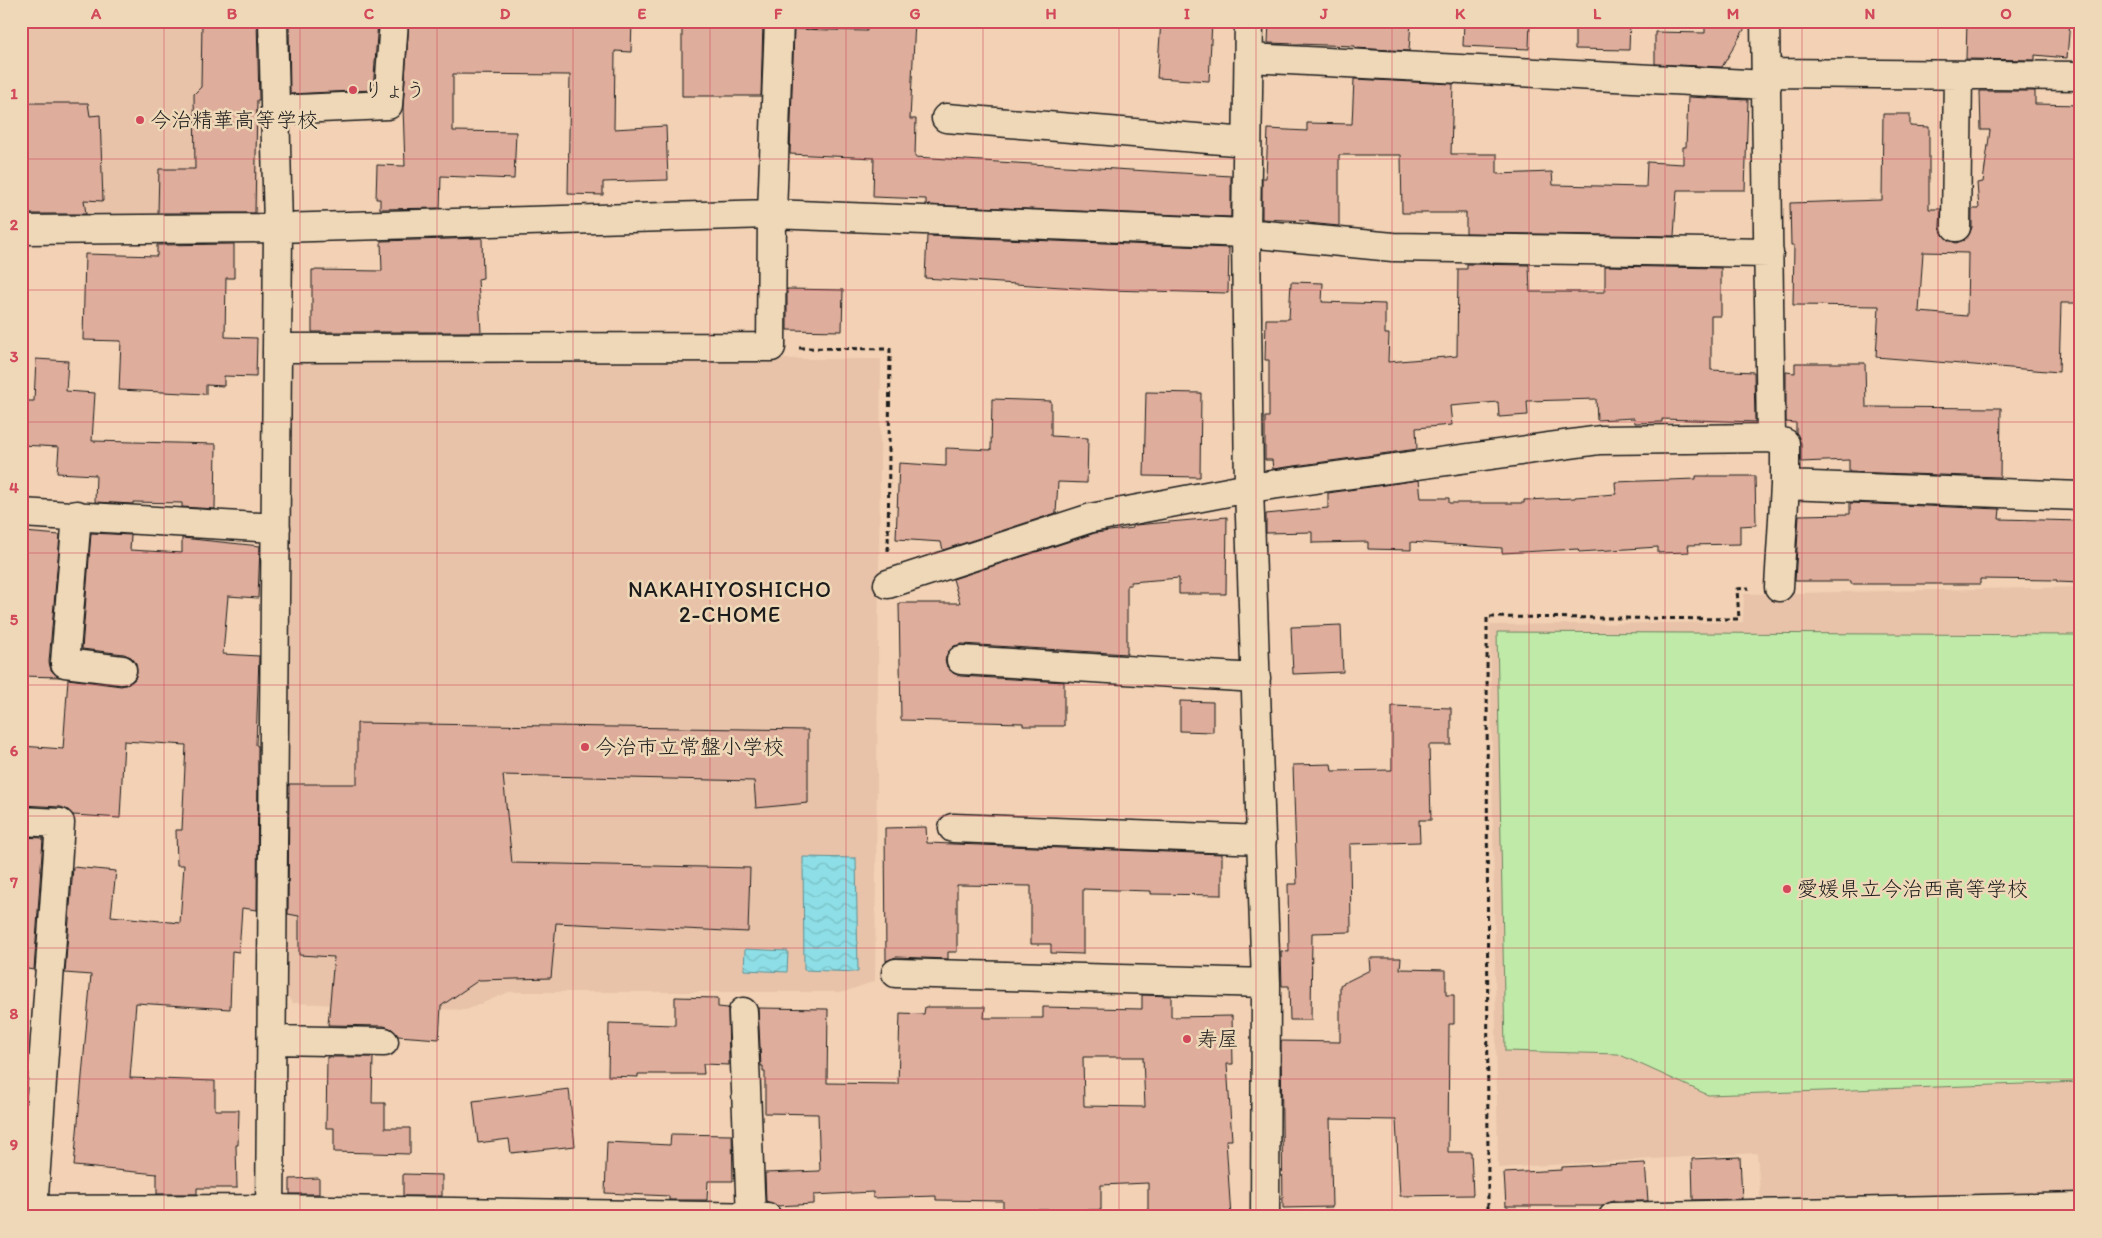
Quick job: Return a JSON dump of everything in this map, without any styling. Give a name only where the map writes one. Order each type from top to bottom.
[{"type":"street","points":[[271,1213],[278,228],[273,21]]},
{"type":"street","points":[[275,110],[388,105],[394,21]]},
{"type":"street","points":[[277,348],[771,347],[772,214],[778,21]]},
{"type":"street","points":[[1249,21],[1246,233],[1249,488],[1266,983],[1265,1217]]},
{"type":"street","points":[[1765,21],[1771,438]]},
{"type":"street","points":[[1249,58],[1767,79],[1958,75],[2081,76]]},
{"type":"street","points":[[1956,227],[1958,75]]},
{"type":"street","points":[[946,118],[1247,142]]},
{"type":"street","points":[[21,230],[278,228],[772,214],[1246,233],[1393,247],[1769,253]]},
{"type":"street","points":[[888,584],[1091,518],[1249,488],[1600,440],[1771,438],[1785,443],[1785,485],[1779,587]]},
{"type":"street","points":[[1785,485],[2081,496]]},
{"type":"street","points":[[21,513],[276,528]]},
{"type":"street","points":[[77,515],[65,663],[122,670]]},
{"type":"street","points":[[961,660],[1256,678]]},
{"type":"street","points":[[21,821],[60,823],[27,1210],[767,1217]]},
{"type":"street","points":[[953,828],[1262,840]]},
{"type":"street","points":[[896,973],[1266,983]]},
{"type":"street","points":[[743,1012],[751,1216]]},
{"type":"street","points":[[272,1040],[384,1042]]},
{"type":"street","points":[[1613,1217],[1786,1216],[2081,1207]]},
{"type":"path","points":[[771,347],[890,350],[888,584]]},
{"type":"path","points":[[1488,1217],[1487,617],[1739,619],[1737,589],[1779,587]]},
{"type":"shaded area","name":"今治精華高等学校","points":[[21,21],[258,21],[258,220],[21,222]]},
{"type":"shaded area","points":[[291,358],[881,359],[875,981],[844,992],[509,992],[466,1010],[293,1003],[286,994]]},
{"type":"shaded area","name":"愛媛県立今治西高等学校","points":[[2081,587],[2081,1199],[1761,1205],[1757,1153],[1498,1168],[1490,625],[1743,622],[1744,594]]},
{"type":"green space","name":"愛媛県立今治西高等学校","points":[[1497,632],[2081,635],[2081,1082],[1708,1095],[1618,1054],[1505,1051]]},
{"type":"water","points":[[803,857],[856,858],[858,972],[804,970]]},
{"type":"water","points":[[745,949],[788,951],[787,972],[744,970]]},
{"type":"building","points":[[202,21],[257,21],[259,100],[257,100],[255,213],[158,213],[159,169],[195,169],[194,94],[201,87]]},
{"type":"building","points":[[289,21],[378,21],[373,90],[290,94]]},
{"type":"building","points":[[409,21],[632,21],[631,52],[615,51],[614,129],[666,126],[668,180],[603,182],[603,195],[568,194],[570,75],[453,74],[453,131],[516,132],[514,179],[441,176],[440,208],[380,209],[380,199],[376,199],[377,165],[405,166],[403,107]]},
{"type":"building","points":[[682,21],[763,21],[761,96],[682,96]]},
{"type":"building","points":[[867,21],[915,21],[910,119],[916,119],[915,157],[1231,176],[1231,217],[926,205],[926,199],[873,197],[874,158],[790,154],[794,29],[867,31]]},
{"type":"building","points":[[1161,21],[1212,21],[1209,81],[1157,78]]},
{"type":"building","points":[[1269,21],[1411,21],[1409,51],[1355,48],[1355,46],[1268,43]]},
{"type":"building","points":[[1464,21],[1530,21],[1529,49],[1463,46]]},
{"type":"building","points":[[1575,21],[1630,21],[1629,50],[1575,49]]},
{"type":"building","points":[[1705,21],[1749,21],[1722,67],[1655,64],[1655,32],[1705,33]]},
{"type":"building","points":[[1967,21],[2070,21],[2067,58],[2035,55],[2035,60],[1966,59]]},
{"type":"building","points":[[1354,79],[1453,84],[1451,154],[1497,154],[1497,174],[1552,172],[1553,185],[1646,187],[1647,162],[1683,164],[1683,147],[1686,147],[1688,97],[1748,100],[1745,190],[1677,190],[1674,236],[1466,233],[1466,213],[1402,213],[1401,155],[1339,155],[1339,226],[1308,223],[1308,221],[1262,219],[1262,178],[1266,178],[1268,129],[1307,131],[1307,123],[1352,124]]},
{"type":"building","points":[[1980,91],[2035,91],[2035,104],[2081,105],[2081,254],[2078,254],[2076,303],[2061,303],[2059,372],[1876,357],[1879,306],[1793,305],[1794,245],[1791,245],[1790,203],[1882,200],[1883,114],[1910,114],[1910,126],[1929,127],[1929,209],[1941,209],[1940,227],[1943,235],[1948,240],[1956,243],[1964,240],[1969,235],[1972,227],[1972,209],[1979,209],[1977,183],[1983,182],[1990,130],[1981,130]],"holes":[[[1923,252],[1968,253],[1967,316],[1919,312]]]},
{"type":"building","points":[[21,103],[88,103],[90,116],[100,115],[103,201],[84,200],[86,214],[21,214]]},
{"type":"building","points":[[927,236],[1229,248],[1228,293],[1107,290],[925,278]]},
{"type":"building","points":[[482,238],[483,278],[478,279],[481,332],[312,332],[312,270],[382,271],[381,241]]},
{"type":"building","points":[[234,244],[234,278],[226,278],[225,337],[257,338],[256,377],[224,376],[224,386],[206,385],[206,394],[119,390],[121,341],[83,340],[85,254],[157,256],[157,245]]},
{"type":"building","points":[[1467,264],[1529,265],[1530,292],[1605,292],[1605,266],[1721,268],[1721,316],[1711,316],[1711,370],[1754,372],[1755,422],[1662,419],[1662,422],[1635,423],[1634,418],[1597,420],[1596,399],[1527,401],[1528,415],[1499,417],[1498,402],[1450,406],[1452,425],[1416,428],[1417,449],[1273,469],[1272,460],[1265,460],[1265,417],[1269,417],[1269,360],[1265,360],[1266,319],[1289,319],[1291,282],[1323,283],[1322,302],[1385,304],[1385,334],[1389,334],[1388,362],[1457,356],[1458,269],[1467,269]]},
{"type":"building","points":[[787,289],[843,290],[842,331],[787,330]]},
{"type":"building","points":[[36,359],[68,361],[66,391],[95,393],[92,441],[216,444],[215,509],[182,507],[182,503],[133,502],[133,504],[95,502],[96,475],[57,473],[59,447],[21,445],[21,401],[34,401]]},
{"type":"building","points":[[1795,363],[1865,363],[1866,407],[2001,408],[2000,477],[1849,472],[1849,460],[1801,462],[1801,443],[1796,433],[1796,423],[1786,422],[1786,372],[1795,373]]},
{"type":"building","points":[[1146,392],[1201,393],[1200,477],[1144,476]]},
{"type":"building","points":[[992,399],[1051,401],[1051,436],[1088,438],[1087,483],[1058,482],[1056,513],[943,550],[941,542],[896,539],[899,463],[946,466],[946,448],[991,450]]},
{"type":"building","points":[[1696,476],[1755,476],[1756,525],[1740,526],[1740,544],[1688,545],[1689,552],[1658,553],[1658,547],[1579,552],[1578,549],[1502,553],[1502,548],[1411,542],[1411,550],[1368,549],[1368,542],[1312,543],[1312,532],[1266,533],[1266,514],[1328,508],[1328,493],[1419,480],[1421,498],[1449,498],[1449,503],[1524,503],[1524,500],[1616,494],[1615,482],[1696,479]]},
{"type":"building","points":[[1850,503],[2000,509],[1999,519],[2081,521],[2081,583],[2057,582],[2057,580],[1980,579],[1980,584],[1851,584],[1851,581],[1795,581],[1799,515],[1850,514]]},
{"type":"building","points":[[1227,517],[1226,594],[1179,594],[1179,578],[1131,582],[1131,585],[1127,585],[1127,654],[962,644],[954,646],[948,652],[945,660],[947,667],[953,673],[960,676],[1064,682],[1064,726],[1023,726],[1023,723],[901,720],[899,603],[960,603],[953,579],[1095,533],[1133,528],[1135,525]]},
{"type":"building","points":[[24,532],[60,535],[49,662],[51,670],[60,677],[21,676],[21,567]]},
{"type":"building","points":[[91,533],[131,535],[130,550],[182,553],[182,538],[260,546],[258,598],[228,596],[223,654],[259,656],[256,745],[258,746],[257,910],[242,908],[239,952],[232,951],[230,1009],[136,1003],[130,1078],[215,1081],[215,1110],[239,1110],[238,1145],[236,1145],[237,1188],[197,1188],[197,1194],[157,1194],[157,1174],[74,1166],[91,975],[65,973],[73,867],[116,871],[111,916],[180,923],[184,865],[177,865],[176,830],[182,830],[186,745],[124,741],[120,818],[73,815],[61,807],[21,805],[21,746],[63,749],[68,679],[121,686],[129,684],[135,679],[137,672],[136,663],[131,657],[124,654],[82,649]]},
{"type":"building","points":[[1341,625],[1343,672],[1293,674],[1291,627]]},
{"type":"building","points":[[1180,701],[1213,702],[1213,732],[1180,731]]},
{"type":"building","points":[[1392,706],[1451,708],[1451,745],[1429,745],[1431,820],[1419,820],[1420,842],[1350,844],[1351,932],[1312,933],[1311,1020],[1290,1020],[1289,986],[1282,986],[1281,951],[1289,952],[1288,884],[1297,884],[1293,765],[1331,764],[1332,771],[1392,770]]},
{"type":"building","points":[[357,723],[808,730],[808,803],[756,808],[754,781],[503,775],[512,863],[750,868],[748,932],[556,923],[551,978],[479,980],[441,1006],[439,1039],[398,1036],[392,1029],[384,1026],[328,1025],[334,957],[299,955],[299,916],[288,914],[289,784],[357,784]]},
{"type":"building","points":[[926,827],[927,843],[1222,854],[1222,895],[1151,894],[1151,891],[1083,889],[1083,954],[1051,953],[1051,944],[1031,944],[1031,886],[957,885],[957,952],[948,952],[948,959],[896,957],[886,961],[885,828]]},
{"type":"building","points":[[21,837],[43,838],[34,970],[21,968]]},
{"type":"building","points":[[1369,958],[1401,958],[1400,969],[1446,970],[1446,995],[1454,995],[1454,1024],[1449,1024],[1448,1152],[1471,1152],[1473,1195],[1400,1196],[1396,1120],[1330,1119],[1332,1207],[1283,1208],[1281,1041],[1340,1042],[1340,985],[1370,970]]},
{"type":"building","points":[[1142,995],[1171,996],[1171,1017],[1232,1016],[1233,1064],[1227,1064],[1232,1140],[1226,1140],[1231,1217],[1148,1217],[1148,1183],[1101,1185],[1101,1210],[1038,1210],[1038,1214],[1003,1214],[1003,1201],[936,1200],[936,1196],[873,1198],[873,1192],[814,1195],[814,1204],[777,1206],[766,1201],[765,1173],[820,1171],[818,1114],[765,1113],[765,1071],[763,1071],[763,1066],[761,1066],[758,1008],[828,1009],[827,1083],[898,1084],[900,1013],[924,1014],[925,1007],[985,1007],[984,1018],[1043,1018],[1043,1007],[1142,1009]],"holes":[[[1083,1057],[1143,1057],[1145,1107],[1084,1106]]]},
{"type":"building","points":[[675,997],[718,998],[718,1007],[728,1008],[729,1065],[703,1064],[704,1074],[638,1074],[638,1077],[608,1076],[609,1023],[675,1025]]},
{"type":"building","points":[[327,1057],[373,1057],[372,1103],[385,1103],[385,1128],[410,1128],[410,1154],[334,1152],[334,1128],[326,1128]]},
{"type":"building","points":[[569,1089],[575,1146],[511,1153],[509,1139],[478,1143],[473,1101]]},
{"type":"building","points":[[671,1134],[732,1135],[733,1181],[708,1181],[707,1200],[669,1200],[669,1196],[605,1193],[607,1142],[670,1145]]},
{"type":"building","points":[[1740,1157],[1742,1199],[1693,1200],[1692,1159]]},
{"type":"building","points":[[1645,1163],[1648,1201],[1613,1201],[1603,1206],[1506,1206],[1504,1173],[1562,1170],[1562,1167]]},
{"type":"building","points":[[403,1174],[442,1175],[442,1196],[403,1196]]},
{"type":"building","points":[[319,1178],[319,1194],[290,1194],[290,1179]]},
{"type":"place","name":"りょう","points":[[353,90]]},
{"type":"place","name":"今治精華高等学校","points":[[140,120]]},
{"type":"place","name":"今治市立常盤小学校","points":[[585,747]]},
{"type":"place","name":"愛媛県立今治西高等学校","points":[[1787,889]]},
{"type":"place","name":"寿屋","points":[[1187,1039]]},
{"type":"district","name":"NAKAHIYOSHICHO 2-CHOME","points":[[730,602]]}]
